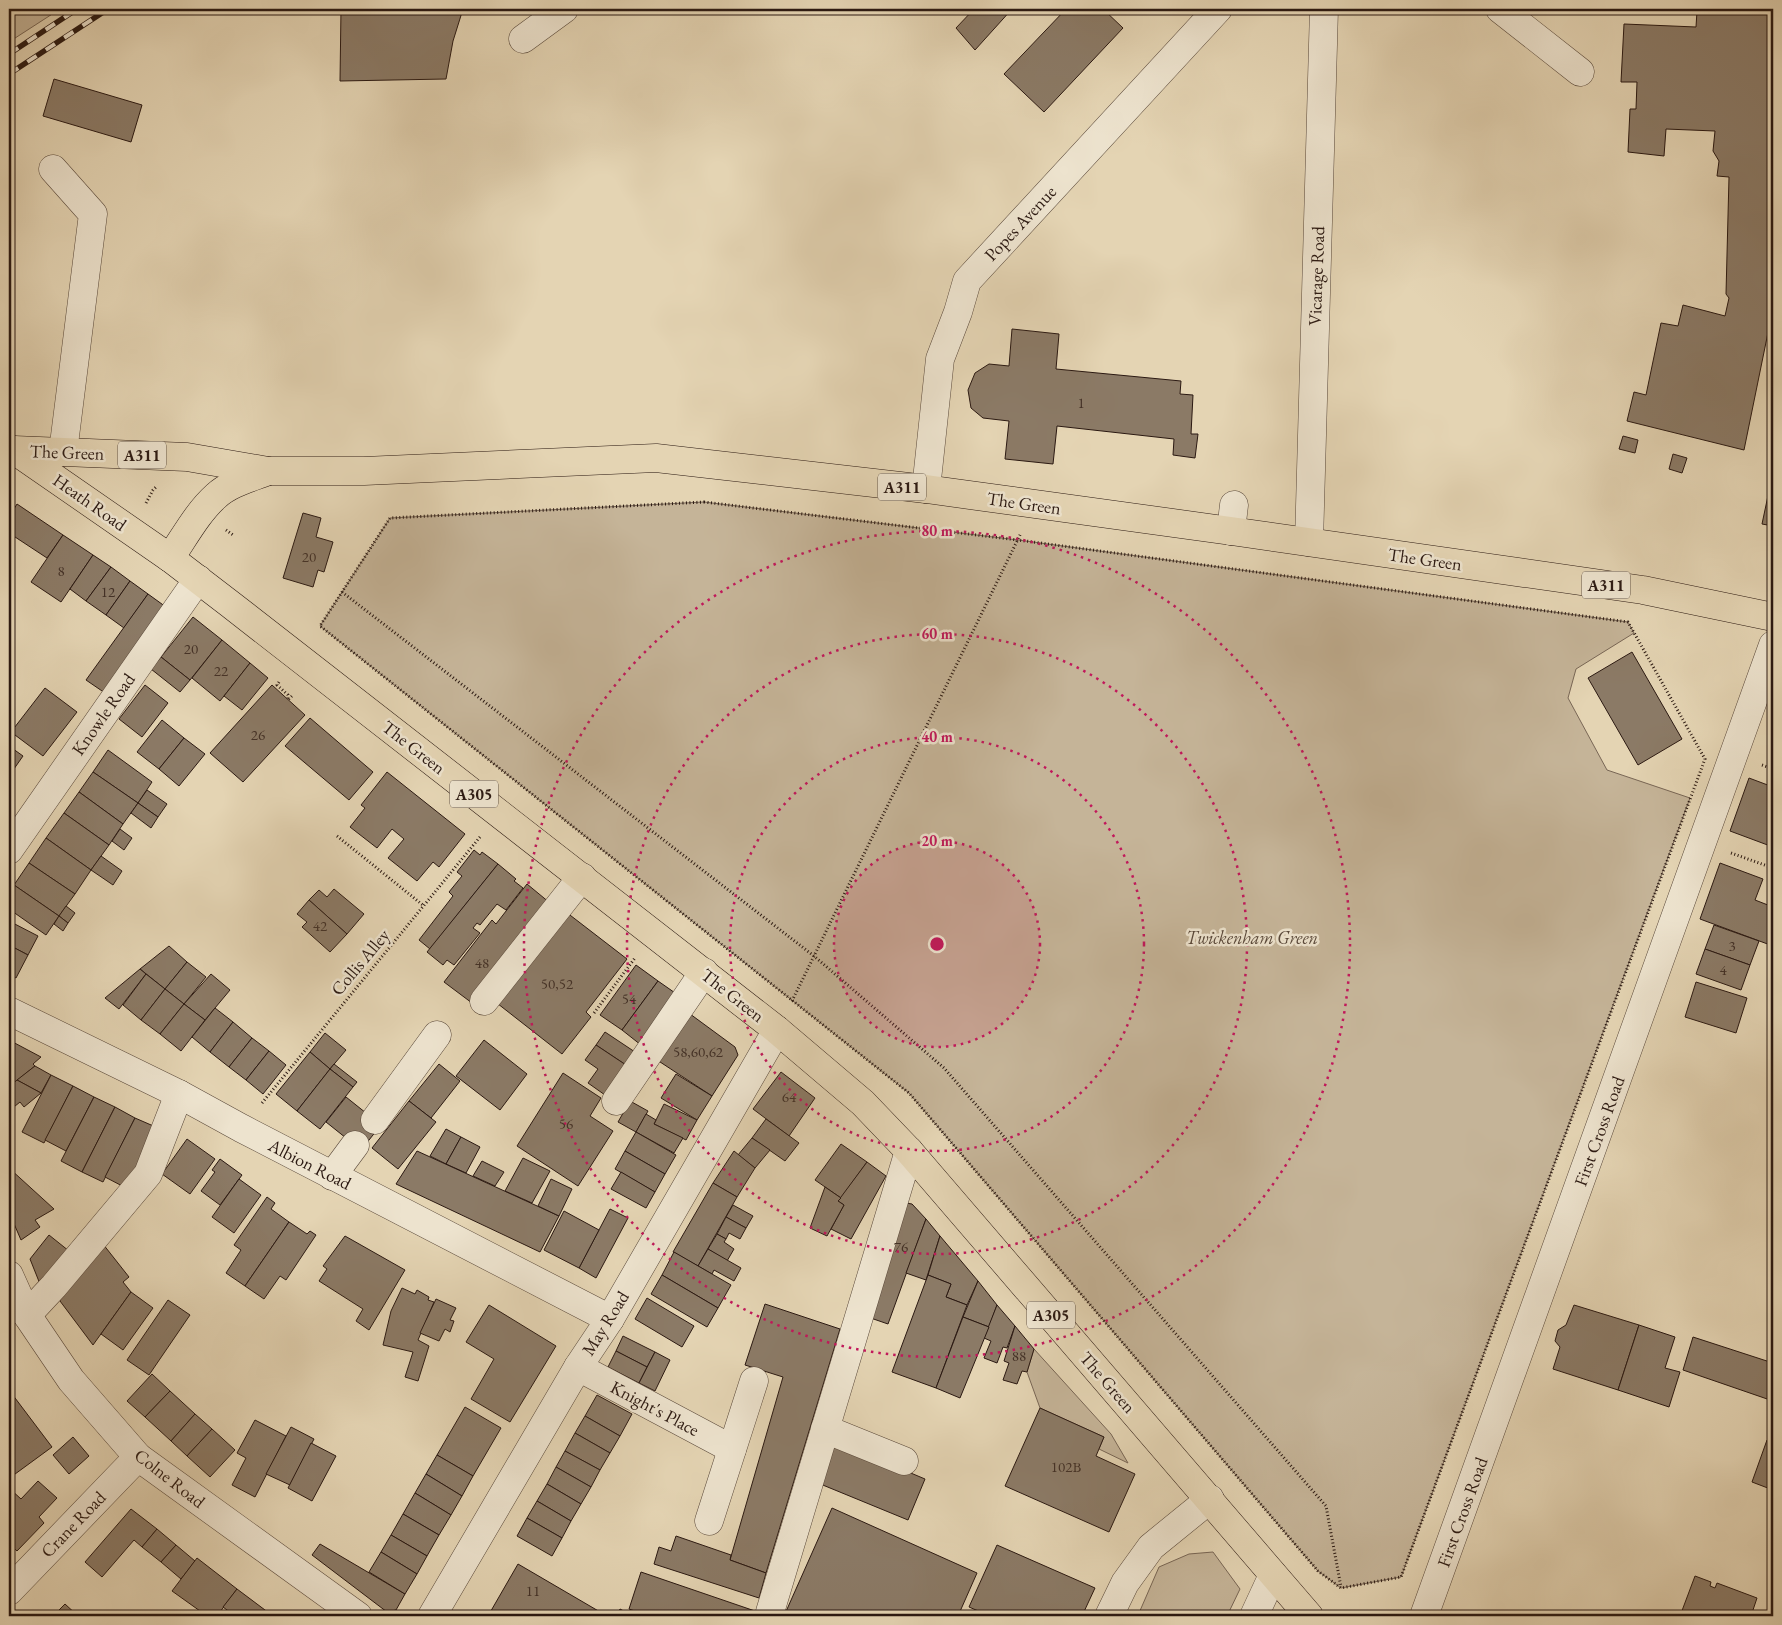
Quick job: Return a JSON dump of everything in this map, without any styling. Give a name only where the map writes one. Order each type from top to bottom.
[{"type":"main road","name":"The Green","points":[[12,448],[186,457],[268,471],[364,471],[656,458],[926,489],[1033,504],[1232,518],[1308,542],[1643,590],[1773,617]]},
{"type":"main road","name":"Heath Road","points":[[12,448],[170,558]]},
{"type":"main road","name":"The Green","points":[[268,471],[236,483],[216,495],[170,558],[778,1030],[863,1103],[909,1151],[1309,1616]]},
{"type":"street","points":[[523,39],[564,9]]},
{"type":"street","name":"Popes Avenue","points":[[926,489],[940,359],[958,312],[967,281],[1218,9]]},
{"type":"street","name":"Vicarage Road","points":[[1308,542],[1324,9]]},
{"type":"street","points":[[1500,9],[1580,72]]},
{"type":"street","points":[[52,169],[94,214],[63,452]]},
{"type":"street","name":"Knowle Road","points":[[9,850],[198,579]]},
{"type":"street","name":"First Cross Road","points":[[1424,1616],[1773,645]]},
{"type":"street","points":[[484,1001],[582,877]]},
{"type":"street","points":[[616,1100],[704,972]]},
{"type":"street","name":"Albion Road","points":[[9,1011],[180,1094],[332,1176],[610,1319]]},
{"type":"street","name":"May Road","points":[[432,1616],[578,1366],[610,1319],[778,1030]]},
{"type":"street","points":[[374,1120],[437,1034]]},
{"type":"street","points":[[27,1315],[148,1174],[180,1094]]},
{"type":"street","points":[[332,1176],[355,1145]]},
{"type":"street","points":[[770,1612],[909,1151]]},
{"type":"street","name":"Colne Road","points":[[9,1275],[27,1315],[71,1380],[138,1457],[358,1616]]},
{"type":"street","name":"Knight's Place","points":[[578,1366],[732,1449]]},
{"type":"street","points":[[709,1521],[754,1381]]},
{"type":"street","points":[[825,1429],[904,1461]]},
{"type":"street","name":"Crane Road","points":[[10,1586],[138,1457]]},
{"type":"street","points":[[1109,1616],[1125,1583],[1151,1547],[1210,1499]]},
{"type":"street","points":[[1254,1616],[1273,1575]]},
{"type":"path","points":[[704,502],[1018,540],[1628,622],[1705,758],[1401,1576],[1341,1588],[1318,1571],[909,1093],[320,626],[390,518],[704,502]]},
{"type":"path","points":[[778,1030],[1018,540],[1033,504]]},
{"type":"path","points":[[342,592],[814,956],[944,1068],[1326,1506],[1341,1588]]},
{"type":"path","points":[[280,681],[277,685],[288,695],[288,700],[293,694]]},
{"type":"path","name":"Collis Alley","points":[[241,1128],[499,813]]},
{"type":"path","points":[[337,836],[424,906]]},
{"type":"path","points":[[1724,851],[1773,868]]},
{"type":"path","points":[[1770,893],[1773,883]]},
{"type":"path","points":[[594,1013],[654,934]]},
{"type":"green space","points":[[9,9],[60,9],[9,42]]},
{"type":"green space","name":"Twickenham Green","points":[[704,502],[1018,540],[1628,622],[1634,633],[1576,669],[1568,698],[1607,770],[1690,798],[1401,1577],[1341,1588],[1318,1571],[909,1093],[320,626],[390,518]]},
{"type":"green space","points":[[1034,1349],[1111,1434],[1128,1463],[1099,1449],[1104,1437],[1040,1408],[1027,1372]]},
{"type":"green space","points":[[1213,1552],[1240,1589],[1227,1616],[1146,1616],[1139,1613],[1159,1567],[1189,1554]]},
{"type":"building","points":[[341,9],[463,9],[453,41],[446,79],[340,81]]},
{"type":"building","points":[[974,9],[1012,9],[975,50],[956,28]]},
{"type":"building","points":[[1066,9],[1103,9],[1123,28],[1044,112],[1004,74]]},
{"type":"building","points":[[1735,9],[1773,9],[1773,308],[1744,450],[1627,421],[1634,392],[1646,395],[1661,323],[1678,326],[1683,305],[1725,316],[1729,298],[1726,294],[1729,177],[1717,176],[1719,161],[1713,151],[1715,131],[1666,129],[1664,156],[1628,152],[1630,109],[1636,109],[1637,82],[1621,82],[1624,24],[1696,27],[1697,11],[1735,12]]},
{"type":"building","points":[[54,79],[142,105],[131,142],[43,116]]},
{"type":"building","points":[[1012,329],[1059,334],[1056,369],[1181,381],[1180,394],[1193,395],[1191,434],[1198,434],[1195,458],[1173,455],[1174,439],[1057,426],[1053,464],[1005,459],[1009,421],[983,418],[971,408],[968,390],[975,373],[989,364],[1009,366]]},
{"type":"building","points":[[1623,436],[1638,440],[1635,453],[1619,449]]},
{"type":"building","points":[[1673,454],[1687,458],[1682,473],[1669,469]]},
{"type":"building","points":[[1773,472],[1773,526],[1762,524]]},
{"type":"building","points":[[9,504],[15,508],[9,517]]},
{"type":"building","points":[[17,504],[63,535],[47,558],[9,533],[9,517]]},
{"type":"building","points":[[303,513],[321,518],[316,537],[333,542],[324,572],[318,570],[313,587],[283,578]]},
{"type":"building","points":[[63,535],[93,555],[61,602],[31,582]]},
{"type":"building","points":[[93,555],[111,567],[86,601],[70,589]]},
{"type":"building","points":[[111,567],[130,581],[106,615],[86,601]]},
{"type":"building","points":[[130,581],[148,594],[124,628],[106,615]]},
{"type":"building","points":[[148,594],[166,607],[105,693],[86,680]]},
{"type":"building","points":[[193,617],[222,640],[190,680],[161,657]]},
{"type":"building","points":[[222,640],[250,663],[220,701],[192,678]]},
{"type":"building","points":[[1632,652],[1682,739],[1638,765],[1588,678]]},
{"type":"building","points":[[161,657],[190,680],[180,692],[151,669]]},
{"type":"building","points":[[250,663],[268,678],[242,710],[224,696]]},
{"type":"building","points":[[145,685],[168,703],[142,737],[119,719]]},
{"type":"building","points":[[272,685],[305,715],[243,782],[210,753]]},
{"type":"building","points":[[45,688],[77,712],[43,756],[11,732]]},
{"type":"building","points":[[310,718],[373,772],[349,800],[285,746]]},
{"type":"building","points":[[162,720],[184,738],[159,769],[137,752]]},
{"type":"building","points":[[184,738],[205,754],[179,786],[159,769]]},
{"type":"building","points":[[9,746],[23,756],[9,776]]},
{"type":"building","points":[[108,750],[152,782],[138,803],[93,772]]},
{"type":"building","points":[[93,772],[138,803],[123,824],[79,792]]},
{"type":"building","points":[[387,772],[465,834],[439,867],[433,862],[417,881],[388,858],[404,839],[392,829],[377,848],[350,827],[365,808],[361,805]]},
{"type":"building","points":[[1749,778],[1773,787],[1773,847],[1730,831]]},
{"type":"building","points":[[147,790],[167,804],[158,817],[138,803]]},
{"type":"building","points":[[79,792],[123,824],[109,845],[64,813]]},
{"type":"building","points":[[138,803],[158,817],[151,828],[131,813]]},
{"type":"building","points":[[64,813],[109,845],[91,870],[46,838]]},
{"type":"building","points":[[120,829],[132,838],[124,850],[112,841]]},
{"type":"building","points":[[46,838],[91,870],[75,894],[29,863]]},
{"type":"building","points":[[474,850],[480,855],[482,852],[498,864],[430,949],[419,940],[453,896],[449,892],[462,876],[457,872]]},
{"type":"building","points":[[101,856],[122,871],[113,885],[91,870]]},
{"type":"building","points":[[29,863],[75,894],[59,916],[14,885]]},
{"type":"building","points":[[1720,863],[1763,879],[1755,900],[1773,907],[1773,946],[1700,919]]},
{"type":"building","points":[[498,864],[516,879],[514,881],[523,888],[506,910],[497,904],[480,925],[477,923],[473,928],[480,933],[454,965],[447,960],[443,965],[427,952]]},
{"type":"building","points":[[527,884],[550,903],[472,1003],[444,982],[492,920],[496,924]]},
{"type":"building","points":[[14,885],[59,916],[46,935],[9,909],[9,892]]},
{"type":"building","points":[[334,889],[364,914],[347,934],[309,900],[319,890],[327,897]]},
{"type":"building","points":[[309,900],[347,934],[330,952],[302,927],[307,922],[297,914]]},
{"type":"building","points":[[66,906],[75,913],[68,923],[59,916]]},
{"type":"building","points":[[566,912],[627,959],[586,1012],[591,1017],[562,1054],[493,1000]]},
{"type":"building","points":[[59,916],[68,923],[63,931],[54,924]]},
{"type":"building","points":[[9,921],[38,936],[28,955],[9,945]]},
{"type":"building","points":[[1714,925],[1759,941],[1750,965],[1705,949]]},
{"type":"building","points":[[9,945],[28,955],[16,978],[9,974]]},
{"type":"building","points":[[169,946],[187,962],[165,989],[140,969]]},
{"type":"building","points":[[1705,949],[1750,965],[1741,990],[1696,974]]},
{"type":"building","points":[[187,962],[206,977],[184,1004],[165,989]]},
{"type":"building","points":[[636,965],[658,981],[622,1030],[600,1015]]},
{"type":"building","points":[[140,969],[146,974],[119,1009],[105,998]]},
{"type":"building","points":[[146,974],[165,989],[141,1020],[123,1005]]},
{"type":"building","points":[[211,974],[230,990],[205,1020],[184,1004]]},
{"type":"building","points":[[658,981],[678,995],[641,1045],[622,1030]]},
{"type":"building","points":[[1696,982],[1747,998],[1736,1033],[1685,1017]]},
{"type":"building","points":[[165,989],[184,1004],[160,1034],[141,1020]]},
{"type":"building","points":[[184,1004],[205,1020],[181,1051],[160,1034]]},
{"type":"building","points":[[215,1008],[233,1022],[210,1052],[192,1037]]},
{"type":"building","points":[[686,1011],[735,1047],[738,1055],[712,1096],[654,1058]]},
{"type":"building","points":[[233,1022],[252,1038],[229,1067],[210,1052]]},
{"type":"building","points":[[605,1032],[635,1052],[626,1065],[596,1045]]},
{"type":"building","points":[[325,1033],[346,1050],[330,1069],[310,1052]]},
{"type":"building","points":[[252,1038],[269,1051],[246,1080],[229,1067]]},
{"type":"building","points":[[9,1040],[41,1057],[33,1064],[35,1066],[9,1087]]},
{"type":"building","points":[[484,1040],[527,1074],[500,1110],[456,1076]]},
{"type":"building","points":[[596,1045],[626,1065],[605,1095],[588,1083],[598,1069],[585,1060]]},
{"type":"building","points":[[269,1051],[286,1065],[263,1094],[246,1080]]},
{"type":"building","points":[[310,1052],[330,1069],[297,1111],[276,1094]]},
{"type":"building","points":[[334,1064],[357,1082],[353,1087],[330,1069]]},
{"type":"building","points":[[439,1064],[460,1081],[431,1118],[409,1101]]},
{"type":"building","points":[[35,1066],[51,1075],[41,1093],[17,1080]]},
{"type":"building","points":[[330,1069],[353,1087],[320,1129],[297,1111]]},
{"type":"building","points":[[781,1072],[815,1098],[789,1136],[753,1109]]},
{"type":"building","points":[[563,1073],[601,1098],[590,1116],[613,1131],[578,1186],[517,1146]]},
{"type":"building","points":[[676,1074],[712,1096],[697,1120],[661,1098]]},
{"type":"building","points":[[51,1075],[73,1086],[44,1143],[22,1132]]},
{"type":"building","points":[[17,1080],[41,1093],[24,1107],[20,1102],[9,1111],[9,1087]]},
{"type":"building","points":[[73,1086],[94,1097],[66,1151],[45,1140]]},
{"type":"building","points":[[94,1097],[115,1107],[82,1172],[61,1161]]},
{"type":"building","points":[[346,1097],[381,1125],[361,1150],[326,1122]]},
{"type":"building","points":[[409,1101],[436,1122],[398,1169],[372,1148]]},
{"type":"building","points":[[630,1101],[648,1111],[636,1132],[618,1122]]},
{"type":"building","points":[[664,1104],[697,1120],[686,1140],[654,1124]]},
{"type":"building","points":[[115,1107],[135,1118],[103,1182],[82,1172]]},
{"type":"building","points":[[646,1114],[656,1120],[654,1124],[683,1138],[674,1153],[636,1132]]},
{"type":"building","points":[[135,1118],[158,1128],[128,1189],[105,1177]]},
{"type":"building","points":[[766,1119],[799,1143],[785,1161],[752,1138]]},
{"type":"building","points":[[446,1129],[461,1137],[446,1164],[430,1156]]},
{"type":"building","points":[[636,1132],[676,1155],[665,1174],[625,1151]]},
{"type":"building","points":[[461,1137],[480,1147],[466,1173],[446,1164]]},
{"type":"building","points":[[752,1138],[770,1150],[755,1168],[738,1155]]},
{"type":"building","points":[[187,1139],[215,1159],[190,1194],[162,1174]]},
{"type":"building","points":[[841,1144],[867,1162],[841,1198],[815,1180]]},
{"type":"building","points":[[417,1151],[559,1216],[540,1252],[396,1184]]},
{"type":"building","points":[[625,1151],[665,1174],[655,1192],[615,1169]]},
{"type":"building","points":[[734,1151],[755,1168],[737,1197],[713,1183]]},
{"type":"building","points":[[523,1158],[550,1171],[532,1203],[505,1191]]},
{"type":"building","points":[[220,1159],[242,1175],[220,1205],[201,1191],[215,1172],[212,1170]]},
{"type":"building","points":[[482,1161],[504,1172],[495,1186],[473,1176]]},
{"type":"building","points":[[867,1162],[886,1176],[851,1239],[831,1229],[844,1205],[838,1201]]},
{"type":"building","points":[[9,1168],[54,1209],[35,1220],[40,1227],[21,1240],[9,1212]]},
{"type":"building","points":[[621,1172],[655,1192],[646,1208],[611,1189]]},
{"type":"building","points":[[239,1179],[261,1195],[234,1233],[212,1217]]},
{"type":"building","points":[[551,1179],[572,1189],[559,1216],[538,1206]]},
{"type":"building","points":[[713,1183],[737,1197],[698,1266],[673,1252]]},
{"type":"building","points":[[825,1187],[841,1198],[838,1201],[844,1205],[827,1236],[810,1228]]},
{"type":"building","points":[[267,1197],[275,1203],[271,1209],[289,1222],[245,1286],[226,1273],[241,1250],[234,1245]]},
{"type":"building","points":[[900,1202],[912,1204],[926,1219],[888,1324],[862,1315]]},
{"type":"building","points":[[733,1205],[753,1216],[746,1228],[726,1217]]},
{"type":"building","points":[[610,1209],[628,1218],[596,1278],[579,1268]]},
{"type":"building","points":[[564,1211],[599,1230],[579,1268],[544,1250]]},
{"type":"building","points":[[726,1217],[746,1228],[740,1239],[729,1233],[726,1239],[717,1234]]},
{"type":"building","points":[[926,1219],[940,1236],[926,1280],[906,1273]]},
{"type":"building","points":[[289,1222],[307,1234],[310,1231],[316,1235],[286,1280],[280,1276],[264,1299],[245,1286]]},
{"type":"building","points":[[717,1234],[726,1239],[724,1242],[734,1249],[727,1261],[708,1249]]},
{"type":"building","points":[[49,1235],[74,1255],[42,1289],[30,1259]]},
{"type":"building","points":[[345,1236],[405,1270],[369,1330],[356,1321],[363,1309],[319,1281],[327,1269],[323,1266]]},
{"type":"building","points":[[940,1236],[978,1281],[967,1305],[946,1297],[951,1284],[928,1275]]},
{"type":"building","points":[[99,1239],[129,1277],[123,1282],[131,1292],[93,1345],[60,1301],[62,1288]]},
{"type":"building","points":[[708,1249],[741,1268],[734,1281],[714,1270],[712,1274],[698,1266]]},
{"type":"building","points":[[674,1252],[731,1285],[718,1308],[662,1275]]},
{"type":"building","points":[[662,1275],[718,1308],[707,1327],[651,1294]]},
{"type":"building","points":[[928,1275],[951,1284],[946,1297],[967,1305],[936,1388],[892,1372]]},
{"type":"building","points":[[978,1281],[997,1305],[989,1327],[963,1317]]},
{"type":"building","points":[[402,1288],[415,1294],[417,1290],[429,1297],[428,1300],[434,1302],[418,1340],[429,1346],[418,1381],[405,1377],[413,1352],[383,1345],[391,1311]]},
{"type":"building","points":[[131,1292],[153,1308],[123,1350],[101,1334]]},
{"type":"building","points":[[647,1298],[694,1326],[682,1347],[635,1319]]},
{"type":"building","points":[[436,1299],[456,1308],[450,1320],[454,1321],[450,1332],[445,1329],[439,1341],[420,1333]]},
{"type":"building","points":[[168,1300],[190,1315],[149,1375],[127,1360]]},
{"type":"building","points":[[765,1304],[840,1329],[766,1573],[730,1560],[783,1377],[745,1365]]},
{"type":"building","points":[[489,1305],[556,1346],[510,1422],[471,1399],[494,1359],[466,1342]]},
{"type":"building","points":[[997,1305],[1015,1326],[1007,1348],[1003,1347],[997,1363],[984,1358],[991,1341],[984,1338]]},
{"type":"building","points":[[1574,1305],[1639,1325],[1618,1390],[1553,1369],[1560,1347],[1555,1341],[1558,1330],[1566,1325]]},
{"type":"building","points":[[963,1317],[989,1327],[960,1398],[936,1388]]},
{"type":"building","points":[[1639,1325],[1675,1337],[1665,1368],[1680,1372],[1669,1407],[1618,1390]]},
{"type":"building","points":[[1015,1326],[1034,1349],[1027,1372],[1022,1371],[1017,1384],[1003,1380],[1009,1363],[1004,1361]]},
{"type":"building","points":[[623,1336],[655,1352],[647,1367],[616,1351]]},
{"type":"building","points":[[1693,1337],[1773,1363],[1773,1401],[1683,1370]]},
{"type":"building","points":[[616,1351],[647,1367],[639,1383],[608,1367]]},
{"type":"building","points":[[655,1352],[670,1360],[655,1391],[639,1383]]},
{"type":"building","points":[[152,1374],[170,1391],[145,1417],[127,1401]]},
{"type":"building","points":[[9,1390],[52,1447],[11,1477],[9,1474]]},
{"type":"building","points":[[170,1391],[195,1414],[171,1441],[145,1417]]},
{"type":"building","points":[[597,1395],[632,1414],[620,1436],[585,1416]]},
{"type":"building","points":[[465,1407],[501,1428],[473,1476],[437,1455]]},
{"type":"building","points":[[1040,1408],[1104,1437],[1096,1456],[1135,1474],[1109,1532],[1005,1486]]},
{"type":"building","points":[[195,1414],[212,1429],[187,1456],[171,1441]]},
{"type":"building","points":[[585,1416],[620,1436],[610,1453],[575,1433]]},
{"type":"building","points":[[255,1420],[286,1436],[255,1497],[232,1485],[246,1458],[237,1453]]},
{"type":"building","points":[[291,1427],[314,1439],[290,1485],[266,1474]]},
{"type":"building","points":[[212,1429],[235,1450],[210,1477],[187,1456]]},
{"type":"building","points":[[575,1433],[610,1453],[600,1470],[565,1451]]},
{"type":"building","points":[[73,1437],[89,1456],[69,1474],[53,1455]]},
{"type":"building","points":[[830,1439],[925,1479],[908,1520],[813,1481]]},
{"type":"building","points":[[1767,1440],[1773,1442],[1773,1490],[1752,1482]]},
{"type":"building","points":[[311,1443],[336,1456],[312,1501],[288,1488]]},
{"type":"building","points":[[565,1451],[600,1470],[591,1487],[556,1467]]},
{"type":"building","points":[[437,1455],[473,1476],[462,1496],[426,1474]]},
{"type":"building","points":[[556,1467],[591,1487],[581,1504],[547,1484]]},
{"type":"building","points":[[426,1474],[462,1496],[451,1515],[415,1493]]},
{"type":"building","points":[[38,1481],[57,1498],[39,1517],[44,1523],[17,1551],[9,1544],[9,1488],[21,1499]]},
{"type":"building","points":[[547,1484],[581,1504],[571,1521],[537,1501]]},
{"type":"building","points":[[415,1493],[451,1515],[439,1535],[403,1514]]},
{"type":"building","points":[[537,1501],[571,1521],[562,1538],[527,1518]]},
{"type":"building","points":[[832,1508],[977,1573],[958,1616],[784,1616]]},
{"type":"building","points":[[131,1509],[157,1529],[142,1547],[134,1540],[102,1577],[85,1562]]},
{"type":"building","points":[[403,1514],[439,1535],[427,1556],[391,1535]]},
{"type":"building","points":[[527,1518],[562,1538],[552,1556],[517,1536]]},
{"type":"building","points":[[157,1529],[176,1545],[161,1562],[142,1547]]},
{"type":"building","points":[[391,1535],[427,1556],[417,1574],[381,1552]]},
{"type":"building","points":[[676,1536],[731,1555],[730,1560],[766,1573],[759,1598],[654,1564],[659,1547],[671,1551]]},
{"type":"building","points":[[320,1544],[405,1594],[396,1610],[387,1612],[312,1555]]},
{"type":"building","points":[[176,1545],[195,1561],[181,1579],[161,1562]]},
{"type":"building","points":[[997,1545],[1095,1588],[1082,1616],[990,1616],[969,1607]]},
{"type":"building","points":[[381,1552],[417,1574],[405,1594],[369,1572]]},
{"type":"building","points":[[197,1558],[237,1589],[217,1616],[207,1616],[172,1591]]},
{"type":"building","points":[[518,1564],[607,1616],[488,1616]]},
{"type":"building","points":[[641,1572],[755,1611],[753,1616],[649,1616],[629,1609]]},
{"type":"building","points":[[1695,1576],[1711,1582],[1710,1586],[1715,1588],[1717,1583],[1757,1598],[1751,1616],[1680,1616]]},
{"type":"building","points":[[237,1589],[273,1616],[235,1616],[223,1607]]},
{"type":"building","points":[[65,1604],[78,1616],[53,1616]]},
{"type":"building","points":[[620,1609],[633,1616],[616,1616]]},
{"type":"railway","points":[[9,54],[77,9]]},
{"type":"railway","points":[[9,74],[108,9]]}]
